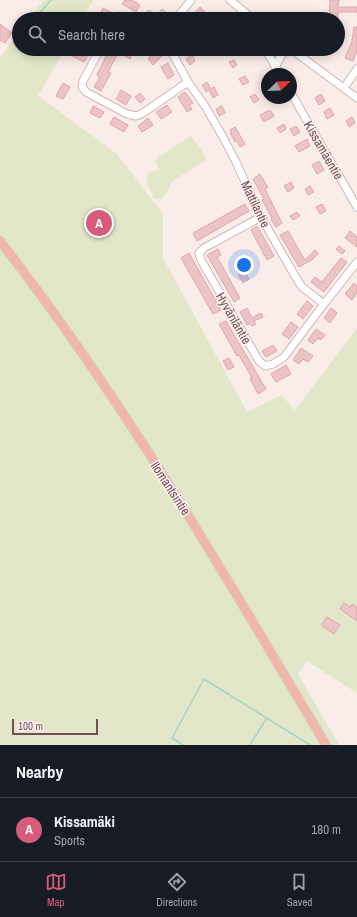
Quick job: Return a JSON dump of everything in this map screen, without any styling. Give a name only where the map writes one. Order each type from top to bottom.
[{"type":"main road","name":"Ilomantsintie","points":[[0,241],[24,272],[127,420],[209,548],[326,745]]},
{"type":"street","points":[[182,12],[191,0]]},
{"type":"street","points":[[230,0],[245,12]]},
{"type":"street","points":[[96,56],[83,81],[82,87],[86,92],[127,114],[136,116],[143,113],[188,82]]},
{"type":"street","name":"Mattilantie","points":[[174,56],[188,82],[205,106],[223,138],[236,162],[261,217],[302,287],[324,304]]},
{"type":"street","points":[[269,56],[275,67]]},
{"type":"street","points":[[275,67],[281,56]]},
{"type":"street","points":[[301,56],[357,98]]},
{"type":"street","points":[[344,88],[357,68]]},
{"type":"street","name":"Kissamäentie","points":[[297,103],[357,206]]},
{"type":"street","name":"Hyväriläntie","points":[[261,217],[204,248],[199,253],[201,260],[260,362],[265,366],[273,364],[284,357],[324,304]]},
{"type":"street","points":[[324,304],[357,262]]},
{"type":"green space","points":[[44,0],[93,0],[86,12],[35,12]]},
{"type":"green space","points":[[12,41],[12,56],[61,56],[38,96],[117,154],[163,214],[163,258],[247,412],[281,395],[295,410],[357,328],[357,693],[307,661],[298,674],[339,745],[0,745],[0,57]]},
{"type":"green space","points":[[191,136],[206,157],[204,158],[206,160],[171,182],[168,191],[162,199],[154,198],[146,182],[148,172],[160,170],[155,161],[157,158]]},
{"type":"building","points":[[125,0],[132,0],[140,5],[136,12],[122,4]]},
{"type":"building","points":[[330,0],[339,0],[338,7],[357,7],[357,12],[329,12]]},
{"type":"building","points":[[200,7],[205,12],[195,12]]},
{"type":"building","points":[[103,8],[111,12],[101,12]]},
{"type":"building","points":[[0,24],[12,33],[5,43],[0,40]]},
{"type":"building","points":[[354,27],[357,27],[357,51],[353,61],[345,58],[352,41]]},
{"type":"building","points":[[72,56],[87,56],[84,62]]},
{"type":"building","points":[[106,56],[116,56],[108,72],[111,73],[101,91],[94,87],[100,77],[97,75]]},
{"type":"building","points":[[149,56],[162,56],[153,65],[148,59]]},
{"type":"building","points":[[192,56],[195,61],[190,65],[186,59]]},
{"type":"building","points":[[234,60],[237,65],[233,68],[229,62]]},
{"type":"building","points":[[168,63],[174,75],[168,79],[161,67]]},
{"type":"building","points":[[245,76],[249,82],[243,85],[239,79]]},
{"type":"building","points":[[207,82],[211,89],[214,87],[218,95],[213,98],[209,90],[206,92],[202,85]]},
{"type":"building","points":[[63,83],[70,87],[63,99],[56,96]]},
{"type":"building","points":[[121,90],[131,96],[126,105],[116,99]]},
{"type":"building","points":[[185,92],[193,103],[189,105],[192,109],[187,112],[178,97]]},
{"type":"building","points":[[140,93],[145,99],[140,103],[135,97]]},
{"type":"building","points":[[255,94],[259,100],[254,103],[250,97]]},
{"type":"building","points":[[321,94],[325,101],[319,105],[315,98]]},
{"type":"building","points":[[167,105],[172,112],[161,119],[156,112]]},
{"type":"building","points":[[93,106],[104,112],[100,118],[90,113]]},
{"type":"building","points":[[222,106],[225,113],[219,116],[216,109]]},
{"type":"building","points":[[330,108],[334,115],[327,119],[324,112]]},
{"type":"building","points":[[270,110],[274,116],[264,122],[260,115]]},
{"type":"building","points":[[114,117],[128,125],[124,132],[110,124]]},
{"type":"building","points":[[352,117],[355,123],[349,127],[346,121]]},
{"type":"building","points":[[148,118],[153,125],[142,132],[138,126]]},
{"type":"building","points":[[284,124],[286,129],[280,133],[277,128]]},
{"type":"building","points":[[296,126],[300,132],[294,136],[290,129]]},
{"type":"building","points":[[235,127],[245,144],[240,147],[230,133],[232,132],[230,130]]},
{"type":"building","points":[[307,139],[310,146],[299,152],[295,146]]},
{"type":"building","points":[[319,161],[324,170],[317,174],[312,165]]},
{"type":"building","points":[[260,174],[268,188],[265,189],[282,223],[276,227],[262,200],[264,199],[253,179]]},
{"type":"building","points":[[291,182],[294,188],[288,192],[284,186]]},
{"type":"building","points":[[310,186],[314,192],[308,195],[305,189]]},
{"type":"building","points":[[245,204],[249,211],[197,241],[193,233]]},
{"type":"building","points":[[322,204],[326,211],[320,214],[316,207]]},
{"type":"building","points":[[297,212],[300,216],[293,220],[290,216]]},
{"type":"building","points":[[257,226],[274,256],[267,260],[251,230]]},
{"type":"building","points":[[288,231],[305,260],[315,250],[318,254],[313,259],[299,267],[280,235]]},
{"type":"building","points":[[350,231],[357,237],[357,247],[345,238]]},
{"type":"building","points":[[339,246],[345,251],[342,254],[336,249]]},
{"type":"building","points":[[218,249],[221,255],[217,257],[240,298],[234,302],[207,255]]},
{"type":"building","points":[[189,253],[221,310],[213,314],[181,258]]},
{"type":"building","points":[[341,258],[347,262],[324,292],[311,282],[315,277],[322,282]]},
{"type":"building","points":[[244,270],[249,279],[243,283],[238,274]]},
{"type":"building","points":[[354,283],[357,286],[357,293],[352,300],[345,294]]},
{"type":"building","points":[[307,301],[313,306],[303,319],[297,314]]},
{"type":"building","points":[[247,308],[252,318],[261,313],[263,317],[254,321],[256,324],[252,326],[250,324],[247,325],[240,312]]},
{"type":"building","points":[[331,308],[337,313],[330,323],[324,318]]},
{"type":"building","points":[[226,321],[266,389],[258,394],[250,379],[252,378],[239,355],[237,356],[219,324]]},
{"type":"building","points":[[291,322],[298,327],[289,339],[282,334]]},
{"type":"building","points":[[316,329],[325,335],[321,340],[318,338],[313,344],[308,340]]},
{"type":"building","points":[[273,345],[277,351],[266,357],[262,351]]},
{"type":"building","points":[[301,348],[313,356],[308,362],[303,359],[299,364],[293,360]]},
{"type":"building","points":[[229,358],[234,367],[228,370],[223,361]]},
{"type":"building","points":[[286,365],[291,374],[276,382],[271,374]]},
{"type":"building","points":[[344,603],[350,607],[352,604],[357,607],[357,621],[340,609]]},
{"type":"building","points":[[327,617],[340,625],[334,634],[321,625]]},
{"type":"waterway","points":[[40,12],[51,0]]},
{"type":"waterway","points":[[183,745],[172,738],[204,679],[310,745]]},
{"type":"waterway","points":[[250,745],[266,719]]},
{"type":"place","name":"Kissamäki","points":[[99,223]]}]
